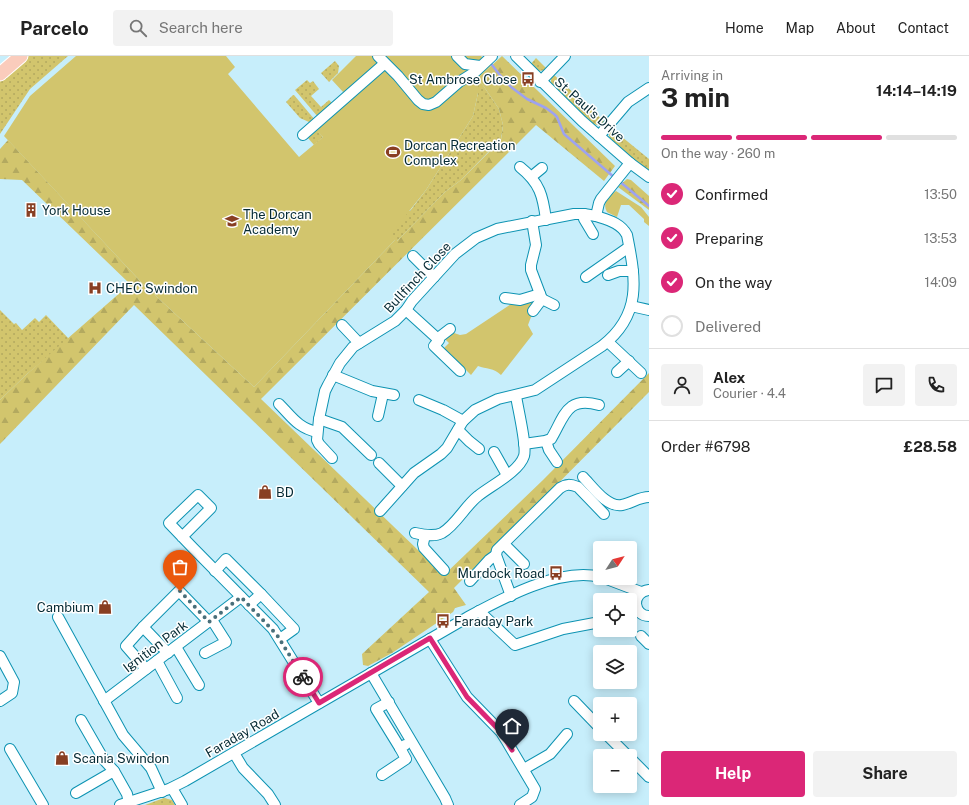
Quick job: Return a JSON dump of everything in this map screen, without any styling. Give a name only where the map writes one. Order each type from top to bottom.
[{"type":"main road","points":[[0,74],[21,56]]},
{"type":"street","points":[[303,135],[382,59],[418,100],[426,105],[436,102],[462,80],[475,72],[492,56]]},
{"type":"street","name":"St. Paul's Drive","points":[[516,56],[540,82],[599,136],[627,167],[649,177]]},
{"type":"street","points":[[540,82],[565,56]]},
{"type":"street","points":[[459,58],[468,66],[482,65]]},
{"type":"street","points":[[459,58],[463,71],[462,80]]},
{"type":"street","points":[[599,136],[628,102],[649,88]]},
{"type":"street","points":[[520,167],[531,177],[541,191],[546,220]]},
{"type":"street","points":[[596,216],[598,203],[627,167]]},
{"type":"street","points":[[531,177],[542,168]]},
{"type":"street","name":"Bullfinch Close","points":[[317,432],[325,391],[344,357],[353,347],[395,321],[455,254],[476,238],[490,231],[574,214],[596,216],[620,226],[627,235],[634,285],[631,306],[622,326],[608,342],[535,390],[516,396],[498,399],[484,405],[463,421]]},
{"type":"street","points":[[584,214],[585,221],[593,234]]},
{"type":"street","points":[[532,222],[536,246],[531,270],[541,297],[554,305]]},
{"type":"street","points":[[586,276],[629,247]]},
{"type":"street","points":[[413,256],[434,277]]},
{"type":"street","points":[[608,275],[619,271],[633,271]]},
{"type":"street","points":[[505,298],[520,300],[541,297]]},
{"type":"street","points":[[533,311],[541,297]]},
{"type":"street","points":[[631,306],[649,310]]},
{"type":"street","points":[[406,310],[436,342],[460,371]]},
{"type":"street","points":[[342,325],[359,343]]},
{"type":"street","points":[[436,342],[450,330]]},
{"type":"street","points":[[608,342],[641,373]]},
{"type":"street","points":[[617,372],[629,362]]},
{"type":"street","points":[[333,375],[363,388],[388,394],[378,416]]},
{"type":"street","points":[[524,444],[546,441],[552,438],[558,423],[565,412],[581,402],[594,403],[591,391]]},
{"type":"street","points":[[444,570],[426,551],[421,537],[439,534],[449,528],[466,506],[507,475],[522,461],[524,456],[524,444],[516,396]]},
{"type":"street","points":[[380,511],[414,473],[447,448],[463,421],[426,399]]},
{"type":"street","points":[[279,404],[300,425],[306,429],[317,432],[317,440],[319,444],[332,458]]},
{"type":"street","points":[[319,419],[342,427],[371,455]]},
{"type":"street","points":[[458,430],[479,448]]},
{"type":"street","points":[[546,441],[549,450],[557,462]]},
{"type":"street","points":[[494,452],[507,475]]},
{"type":"street","points":[[379,463],[402,486]]},
{"type":"street","points":[[582,477],[602,497],[614,504],[621,505],[638,498],[649,497]]},
{"type":"street","points":[[511,596],[496,555],[497,550],[560,488],[566,485],[578,487],[604,514]]},
{"type":"street","points":[[182,537],[272,629],[280,639],[319,703]]},
{"type":"street","points":[[504,544],[524,564]]},
{"type":"street","points":[[470,581],[489,560],[496,555]]},
{"type":"street","points":[[215,571],[226,559],[294,628],[280,639]]},
{"type":"street","name":"Faraday Road","points":[[130,803],[172,788],[479,610],[535,585],[567,576],[593,576]]},
{"type":"street","points":[[622,585],[645,591]]},
{"type":"street","points":[[622,585],[629,593]]},
{"type":"street","points":[[146,669],[126,646],[180,591],[211,621],[226,642],[205,653]]},
{"type":"street","points":[[249,605],[261,594]]},
{"type":"street","name":"Ignition Park","points":[[104,701],[241,597]]},
{"type":"street","points":[[479,610],[515,645],[563,629],[593,623]]},
{"type":"street","points":[[637,611],[642,615],[649,616]]},
{"type":"street","points":[[58,618],[123,735],[151,768],[162,792]]},
{"type":"street","points":[[143,627],[168,653]]},
{"type":"street","points":[[641,636],[649,644]]},
{"type":"street","points":[[430,638],[467,697],[501,732],[530,779],[535,789],[532,797],[520,805]]},
{"type":"street","points":[[176,646],[199,685]]},
{"type":"street","points":[[0,656],[14,682],[12,693],[0,701]]},
{"type":"street","points":[[157,661],[177,698]]},
{"type":"street","points":[[371,673],[447,802]]},
{"type":"street","points":[[574,701],[593,721]]},
{"type":"street","points":[[382,775],[406,759],[376,709],[389,702]]},
{"type":"street","points":[[80,720],[104,760],[114,771],[127,794],[130,803]]},
{"type":"street","points":[[389,729],[401,722]]},
{"type":"street","points":[[524,769],[550,754],[567,734]]},
{"type":"street","points":[[400,748],[412,741]]},
{"type":"street","points":[[613,741],[621,749]]},
{"type":"street","points":[[10,749],[43,805]]},
{"type":"street","points":[[234,753],[243,768],[268,794],[275,805]]},
{"type":"street","points":[[637,765],[649,777]]},
{"type":"street","points":[[76,793],[114,771]]},
{"type":"street","points":[[172,788],[182,805]]},
{"type":"green space","points":[[28,56],[68,56],[30,89],[0,134],[0,79]]},
{"type":"green space","name":"The Dorcan Academy","points":[[76,56],[226,56],[235,67],[228,74],[299,157],[323,137],[311,124],[344,93],[332,80],[356,56],[481,56],[491,66],[478,78],[478,93],[473,116],[426,190],[391,234],[395,240],[254,387],[143,284],[4,136],[30,96]]},
{"type":"green space","points":[[502,56],[615,166],[604,181],[536,125],[261,399],[444,575],[543,480],[649,373],[649,392],[454,588],[466,605],[455,608],[453,612],[392,653],[368,666],[363,665],[362,654],[429,592],[134,305],[0,444],[0,400],[27,374],[130,284],[22,180],[0,179],[0,149],[8,140],[143,284],[254,387],[395,240],[397,241],[445,192],[461,180],[501,140],[503,125],[499,109],[478,78]]},
{"type":"green space","points":[[536,58],[548,70],[538,71],[530,65]]},
{"type":"green space","points":[[335,61],[339,66],[338,73],[329,82],[321,73]]},
{"type":"green space","points":[[553,74],[606,123],[597,125],[588,121],[551,84],[551,77]]},
{"type":"green space","points":[[478,78],[499,109],[503,125],[501,139],[461,180],[445,192],[396,242],[368,207],[410,211],[426,190],[473,116],[478,93]]},
{"type":"green space","points":[[307,80],[310,83],[313,81],[319,89],[311,96],[321,107],[329,100],[333,104],[318,117],[295,90]]},
{"type":"green space","points":[[293,95],[315,120],[309,122],[300,118],[286,102]]},
{"type":"green space","points":[[611,128],[649,159],[649,172],[613,142],[609,136]]},
{"type":"green space","points":[[317,130],[323,137],[314,145],[308,138]]},
{"type":"green space","points":[[627,179],[631,180],[649,196],[649,210],[618,187]]},
{"type":"green space","points":[[616,191],[641,207],[649,217],[649,226],[644,222],[644,219],[629,205],[621,205],[617,217],[607,212],[605,206],[607,200]]},
{"type":"green space","points":[[534,301],[528,310],[535,314],[531,317],[528,325],[533,334],[501,375],[493,370],[478,366],[471,375],[444,348],[449,343],[444,338],[451,332],[460,335],[466,334],[514,302]]},
{"type":"green space","points":[[0,310],[22,330],[35,318],[39,322],[46,315],[69,339],[27,374],[0,400]]},
{"type":"green space","points":[[164,798],[172,800],[175,805],[145,805]]},
{"type":"waterway","points":[[489,61],[511,87],[527,99],[546,108],[554,114],[557,117],[564,134],[615,178]]},
{"type":"waterway","points":[[619,181],[649,206]]},
{"type":"way so far","points":[[180,591],[209,622],[241,597],[277,635],[303,677]]},
{"type":"place","name":"St Ambrose Close","points":[[528,79]]},
{"type":"place","name":"Dorcan Recreation Complex","points":[[393,152]]},
{"type":"place","name":"York House","points":[[31,210]]},
{"type":"place","name":"The Dorcan Academy","points":[[232,221]]},
{"type":"place","name":"CHEC Swindon","points":[[95,288]]},
{"type":"place","name":"BD","points":[[265,492]]},
{"type":"place","name":"Murdock Road","points":[[556,573]]},
{"type":"place","name":"Cambium","points":[[105,607]]},
{"type":"place","name":"Faraday Park","points":[[443,621]]},
{"type":"place","name":"Scania Swindon","points":[[62,758]]},
{"type":"route","points":[[303,677],[319,703],[430,638],[467,697],[501,732],[512,750]]}]
